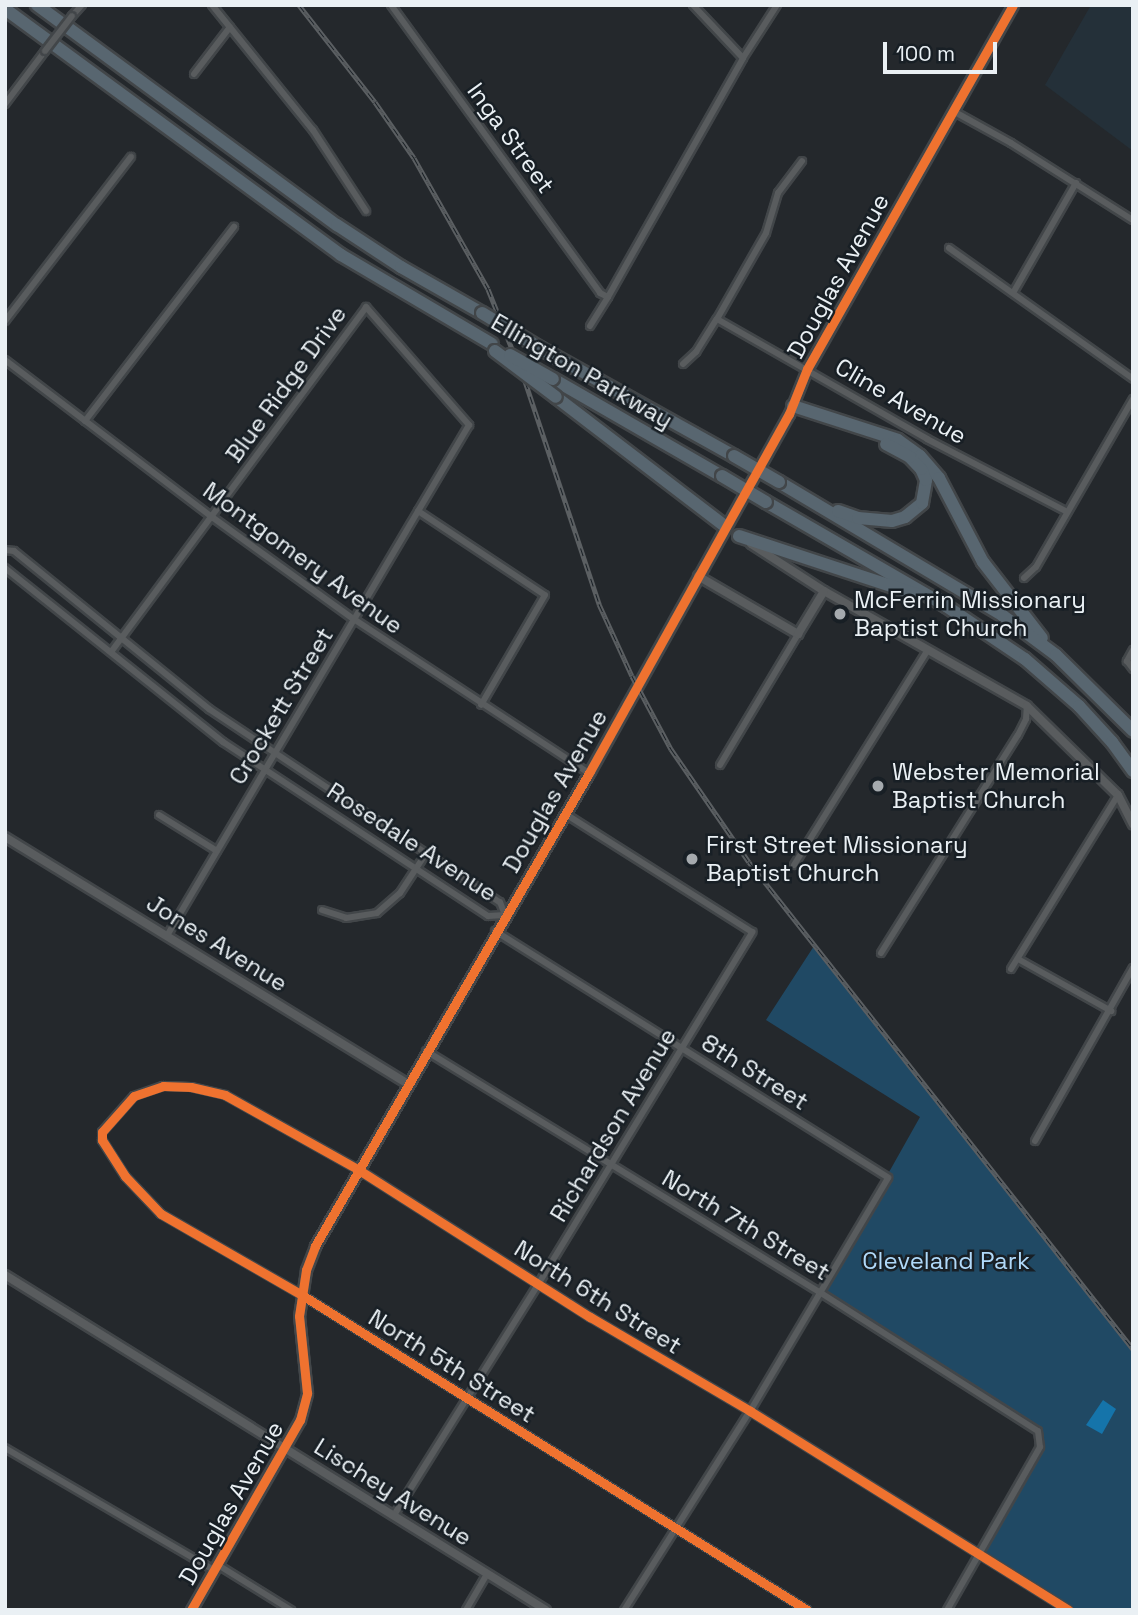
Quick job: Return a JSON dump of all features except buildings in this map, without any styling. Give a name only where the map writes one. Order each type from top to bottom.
[{"type":"highway","name":"Ellington Parkway","points":[[37,5],[337,225],[401,267],[734,456],[955,586],[1056,655],[1133,731]]},
{"type":"highway","name":"Ellington Parkway","points":[[5,9],[341,255],[493,348],[553,379],[946,606],[1025,659],[1079,706],[1112,741],[1133,771]]},
{"type":"highway","points":[[493,348],[725,526]]},
{"type":"highway","points":[[791,410],[896,448],[921,469],[926,480],[922,503],[915,511],[892,521],[858,519],[799,494]]},
{"type":"highway","points":[[791,410],[898,440],[920,456],[939,478],[983,562],[1056,655]]},
{"type":"highway","points":[[739,536],[873,578],[946,606]]},
{"type":"main road","name":"Douglas Avenue","points":[[191,1610],[300,1420],[307,1393],[299,1316],[315,1246],[495,931],[589,773],[791,410],[807,369],[1013,5]]},
{"type":"main road","points":[[725,526],[739,536]]},
{"type":"street","points":[[5,104],[82,5]]},
{"type":"street","points":[[212,5],[313,131],[366,211]]},
{"type":"street","name":"Inga Street","points":[[391,5],[600,293],[608,297]]},
{"type":"street","points":[[397,13],[402,5]]},
{"type":"street","points":[[693,5],[743,58]]},
{"type":"street","points":[[590,326],[743,58],[777,5]]},
{"type":"street","points":[[194,74],[230,27]]},
{"type":"street","points":[[953,111],[1076,183],[1133,220]]},
{"type":"street","points":[[5,321],[131,157]]},
{"type":"street","points":[[683,364],[696,352],[717,319],[766,233],[778,193],[802,161]]},
{"type":"street","points":[[1013,293],[1076,183]]},
{"type":"street","points":[[85,421],[234,227]]},
{"type":"street","points":[[949,248],[1133,379]]},
{"type":"street","name":"Crockett Street","points":[[168,934],[469,425],[366,307]]},
{"type":"street","name":"Blue Ridge Drive","points":[[111,652],[366,307]]},
{"type":"street","name":"Cline Avenue","points":[[717,319],[926,439],[1067,512]]},
{"type":"street","name":"Montgomery Avenue","points":[[5,360],[212,517],[355,620],[481,705],[589,773]]},
{"type":"street","points":[[1024,578],[1035,567],[1133,399]]},
{"type":"street","points":[[418,511],[545,595],[481,705]]},
{"type":"street","points":[[739,536],[824,591],[1027,706],[1118,795],[1133,824]]},
{"type":"street","name":"Rosedale Avenue","points":[[5,550],[14,551],[120,640],[209,709],[425,855],[500,902],[505,915],[488,916],[193,719],[5,568]]},
{"type":"street","points":[[698,576],[798,634]]},
{"type":"street","points":[[720,765],[824,591]]},
{"type":"street","points":[[794,865],[928,650]]},
{"type":"street","points":[[1133,650],[1127,661],[1133,668]]},
{"type":"street","points":[[881,953],[1018,735],[1026,719],[1027,706]]},
{"type":"street","points":[[1011,969],[1118,795]]},
{"type":"street","points":[[159,814],[217,851]]},
{"type":"street","name":"Richardson Avenue","points":[[394,1515],[434,1459],[467,1399],[752,932],[565,814]]},
{"type":"street","name":"Jones Avenue","points":[[5,837],[168,934],[408,1084]]},
{"type":"street","points":[[322,910],[346,918],[377,913],[392,903],[425,855]]},
{"type":"street","name":"8th Street","points":[[495,931],[888,1178],[821,1293]]},
{"type":"street","points":[[1018,959],[1111,1011]]},
{"type":"street","points":[[1035,1141],[1133,968]]},
{"type":"street","name":"North 7th Street","points":[[426,1051],[821,1293],[1031,1426],[1041,1438],[1040,1447],[979,1554]]},
{"type":"street","name":"North 6th Street","points":[[102,1132],[134,1096],[163,1086],[191,1087],[225,1096],[359,1170],[590,1317],[750,1411],[1068,1610]]},
{"type":"street","name":"North 5th Street","points":[[102,1132],[102,1140],[125,1176],[161,1214],[302,1294],[807,1610]]},
{"type":"street","name":"Lischey Avenue","points":[[5,1275],[181,1387],[286,1448],[545,1610]]},
{"type":"street","points":[[624,1610],[821,1293]]},
{"type":"street","points":[[5,1448],[291,1610]]},
{"type":"street","points":[[947,1610],[979,1554]]},
{"type":"street","points":[[466,1610],[487,1574]]},
{"type":"shaded area","points":[[1091,5],[1133,5],[1133,151],[1045,85]]},
{"type":"green space","name":"Cleveland Park","points":[[814,946],[1133,1349],[1133,1610],[1068,1610],[980,1554],[1040,1448],[1037,1435],[1031,1426],[821,1293],[920,1117],[766,1020]]},
{"type":"water","points":[[1103,1400],[1116,1409],[1102,1434],[1086,1425]]},
{"type":"railway","points":[[299,5],[375,102],[414,158],[488,289],[525,381],[599,604],[632,676],[671,749],[749,862],[1133,1349]]},
{"type":"cycle path","points":[[191,1610],[300,1420],[307,1393],[299,1316],[306,1270],[315,1246],[589,773],[789,414],[807,369],[1013,5]]},
{"type":"cycle path","points":[[807,1610],[302,1295],[161,1214],[125,1176],[102,1140],[102,1132],[134,1096],[163,1086],[191,1087],[225,1095],[359,1170],[590,1317],[750,1411],[1068,1610]]},
{"type":"place","name":"McFerrin Missionary Baptist Church","points":[[840,614]]},
{"type":"place","name":"Webster Memorial Baptist Church","points":[[878,786]]},
{"type":"place","name":"First Street Missionary Baptist Church","points":[[692,859]]}]
